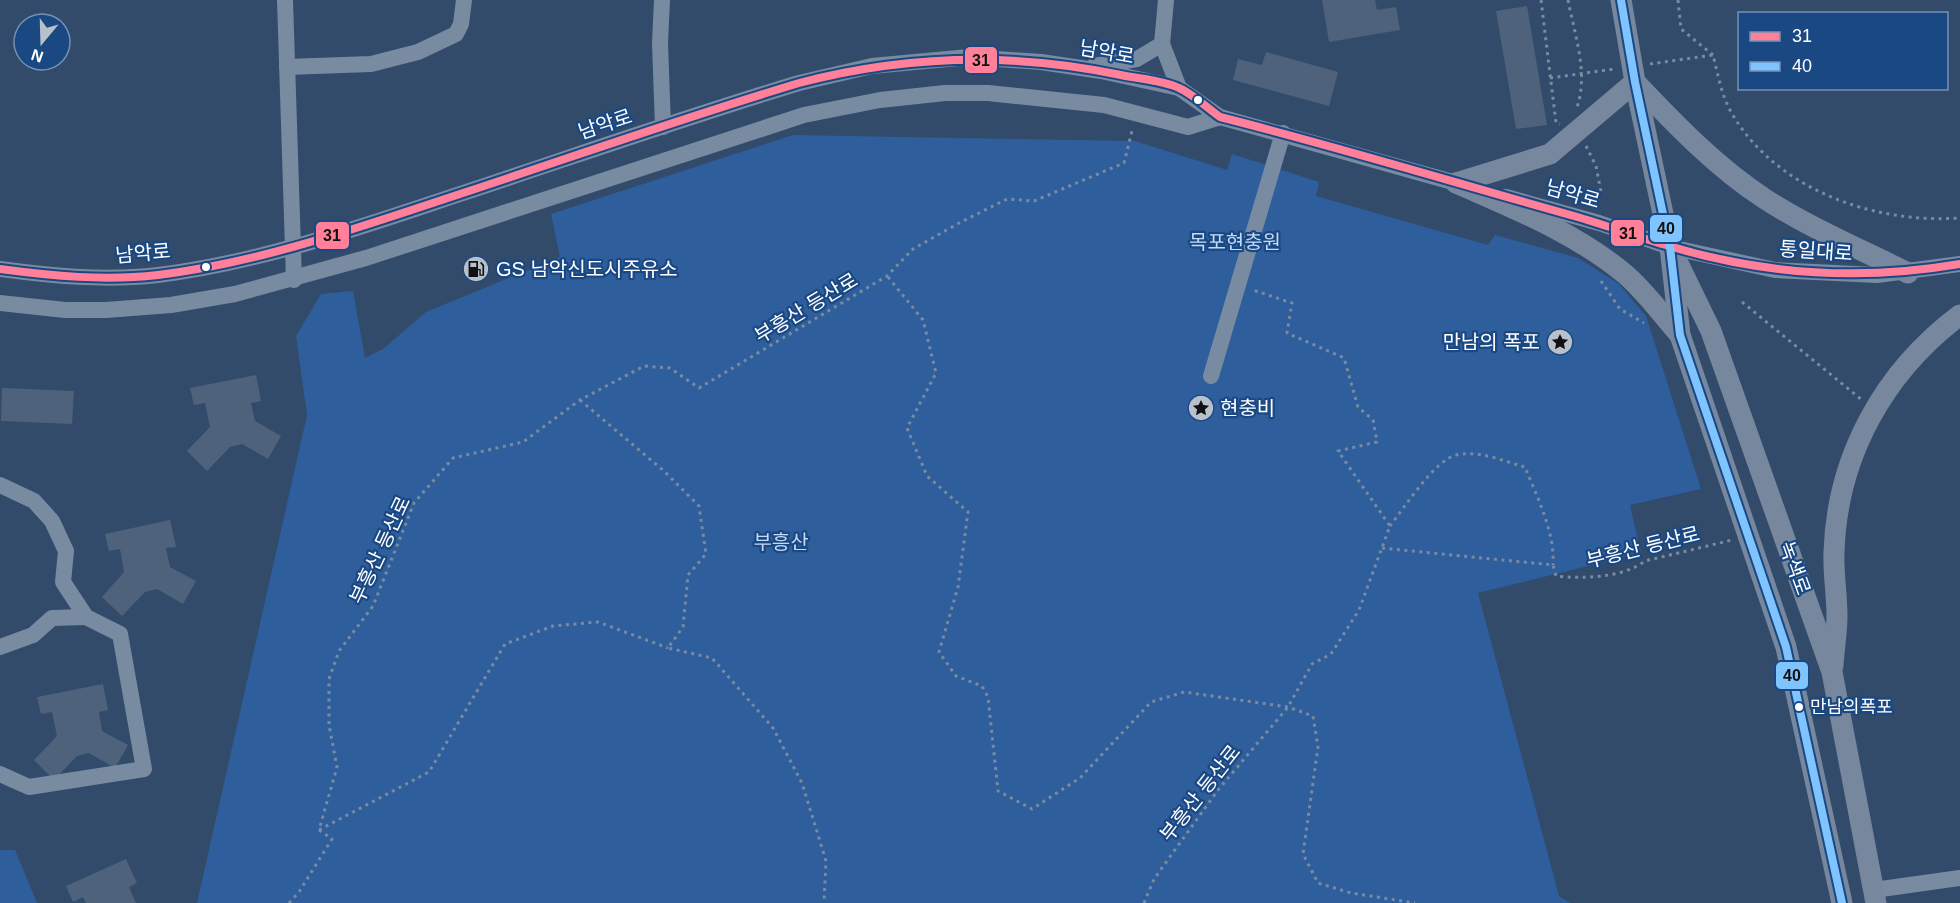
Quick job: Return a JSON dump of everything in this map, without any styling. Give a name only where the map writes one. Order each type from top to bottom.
[{"type":"main road","name":"녹색로","points":[[1622,0],[1633,72],[1670,247],[1680,334],[1786,647],[1842,903]]},
{"type":"main road","points":[[1456,183],[1550,154],[1633,72],[1690,139],[1764,198],[1804,222],[1908,273]]},
{"type":"main road","points":[[1456,183],[1561,229],[1597,253],[1627,275],[1680,334]]},
{"type":"main road","name":"녹색로","points":[[1670,247],[1711,331],[1832,672],[1875,896]]},
{"type":"main road","points":[[1832,672],[1837,617],[1833,554],[1836,521],[1853,449],[1874,410],[1921,346],[1960,315]]},
{"type":"street","points":[[285,0],[294,280]]},
{"type":"street","points":[[287,67],[372,64],[418,52],[456,34],[461,24],[464,0]]},
{"type":"street","points":[[662,0],[660,44],[663,127]]},
{"type":"street","points":[[1166,0],[1162,44],[1179,88]]},
{"type":"street","points":[[1079,68],[1137,59],[1162,44]]},
{"type":"street","name":"남악로","points":[[0,269],[75,277],[156,275],[293,247],[799,83],[872,66],[969,57],[1079,68],[1179,88],[1220,117],[1599,223],[1670,247]]},
{"type":"street","points":[[0,303],[65,310],[140,309],[206,300],[294,280],[731,137],[840,107],[911,96],[988,93],[1066,99],[1188,127],[1220,117]]},
{"type":"street","points":[[1211,376],[1283,133]]},
{"type":"street","name":"통일대로","points":[[1670,247],[1775,270],[1845,275],[1908,273],[1960,264]]},
{"type":"street","points":[[0,485],[34,501],[52,521],[66,551],[61,603],[51,618],[33,635],[0,647]]},
{"type":"street","points":[[63,582],[86,617]]},
{"type":"street","points":[[0,774],[29,787],[144,769],[120,634],[86,617],[51,618]]},
{"type":"street","points":[[1875,896],[1960,878]]},
{"type":"path","points":[[1541,0],[1556,123]]},
{"type":"path","points":[[1568,0],[1580,68],[1580,97],[1575,111]]},
{"type":"path","points":[[1678,0],[1681,29],[1713,55],[1722,92],[1751,141],[1775,165],[1820,192],[1891,216],[1918,219],[1960,218]]},
{"type":"path","points":[[1550,78],[1633,72],[1713,55]]},
{"type":"path","name":"부흥산 등산로","points":[[319,830],[337,767],[329,725],[329,679],[339,651],[373,606],[414,503],[453,458],[524,442],[580,400],[644,366],[670,368],[699,388],[887,276],[913,249],[1007,199],[1034,201],[1124,163],[1137,114]]},
{"type":"path","points":[[1584,145],[1596,166],[1601,192]]},
{"type":"path","name":"부흥산 등산로","points":[[887,276],[923,320],[936,373],[907,428],[927,476],[968,512],[958,587],[939,652],[956,676],[982,686],[988,697],[998,791],[1032,809],[1080,778],[1151,702],[1184,692],[1288,707],[1313,716],[1318,747],[1307,805],[1303,854],[1318,883],[1351,893],[1415,903]]},
{"type":"path","points":[[1600,277],[1620,309],[1649,324]]},
{"type":"path","points":[[1238,284],[1292,303],[1287,333],[1344,358],[1358,407],[1373,420],[1377,442],[1338,451],[1390,526]]},
{"type":"path","points":[[1742,302],[1874,410]]},
{"type":"path","points":[[580,400],[664,471],[699,506],[706,554],[688,575],[683,627],[668,648]]},
{"type":"path","name":"부흥산 등산로","points":[[1144,903],[1154,879],[1218,790],[1288,707],[1312,664],[1331,654],[1359,610],[1390,526],[1428,476],[1455,455],[1484,455],[1525,467],[1542,510],[1554,551],[1552,565],[1556,576],[1580,578],[1635,568],[1645,561],[1748,537]]},
{"type":"path","name":"부흥산 등산로","points":[[1382,548],[1552,565]]},
{"type":"path","points":[[289,903],[299,892],[332,839],[319,830],[429,772],[505,644],[553,626],[598,622],[668,648],[712,658],[773,728],[802,783],[826,861],[824,903]]},
{"type":"green space","name":"부흥산","points":[[793,135],[1135,141],[1227,170],[1232,154],[1319,182],[1316,196],[1488,245],[1495,235],[1578,258],[1619,284],[1646,316],[1701,489],[1630,505],[1641,553],[1478,593],[1559,896],[1570,903],[197,903],[307,415],[296,336],[321,294],[353,291],[365,358],[383,349],[426,312],[560,257],[551,214]]},
{"type":"green space","points":[[0,850],[15,850],[37,903],[0,903]]},
{"type":"building","points":[[1322,0],[1375,0],[1377,10],[1396,7],[1400,30],[1329,42]]},
{"type":"building","points":[[1527,6],[1547,125],[1516,129],[1496,11]]},
{"type":"building","points":[[1266,52],[1338,72],[1329,106],[1233,80],[1238,59],[1262,65]]},
{"type":"building","points":[[256,375],[261,401],[251,403],[255,421],[281,436],[268,459],[242,444],[230,447],[207,471],[187,451],[210,427],[205,403],[194,405],[190,388]]},
{"type":"building","points":[[2,388],[74,391],[72,424],[1,421]]},
{"type":"building","points":[[170,520],[176,547],[166,548],[170,567],[196,581],[183,604],[157,589],[145,592],[122,616],[102,597],[124,572],[120,549],[109,551],[105,534]]},
{"type":"building","points":[[103,684],[108,710],[99,712],[102,731],[128,745],[115,768],[89,753],[77,756],[54,780],[34,760],[57,736],[52,712],[41,714],[37,697]]},
{"type":"building","points":[[126,859],[137,883],[129,887],[136,903],[86,903],[83,897],[73,902],[66,886]]},
{"type":"transit line","name":"40","points":[[1621,0],[1635,82],[1670,247],[1680,335],[1786,647],[1842,903]]},
{"type":"transit line","name":"31","points":[[0,269],[59,276],[118,278],[158,275],[236,261],[350,230],[799,83],[879,67],[959,60],[1040,63],[1165,83],[1189,94],[1220,117],[1574,216],[1705,256],[1777,269],[1813,272],[1886,272],[1960,264]]},
{"type":"place","name":"GS 남악신도시주유소","points":[[476,269]]},
{"type":"place","name":"만남의 폭포","points":[[1560,342]]},
{"type":"place","name":"현충비","points":[[1201,408]]},
{"type":"place","name":"만남의폭포","points":[[1799,707]]},
{"type":"park label","name":"목포현충원","points":[[1235,242]]}]
